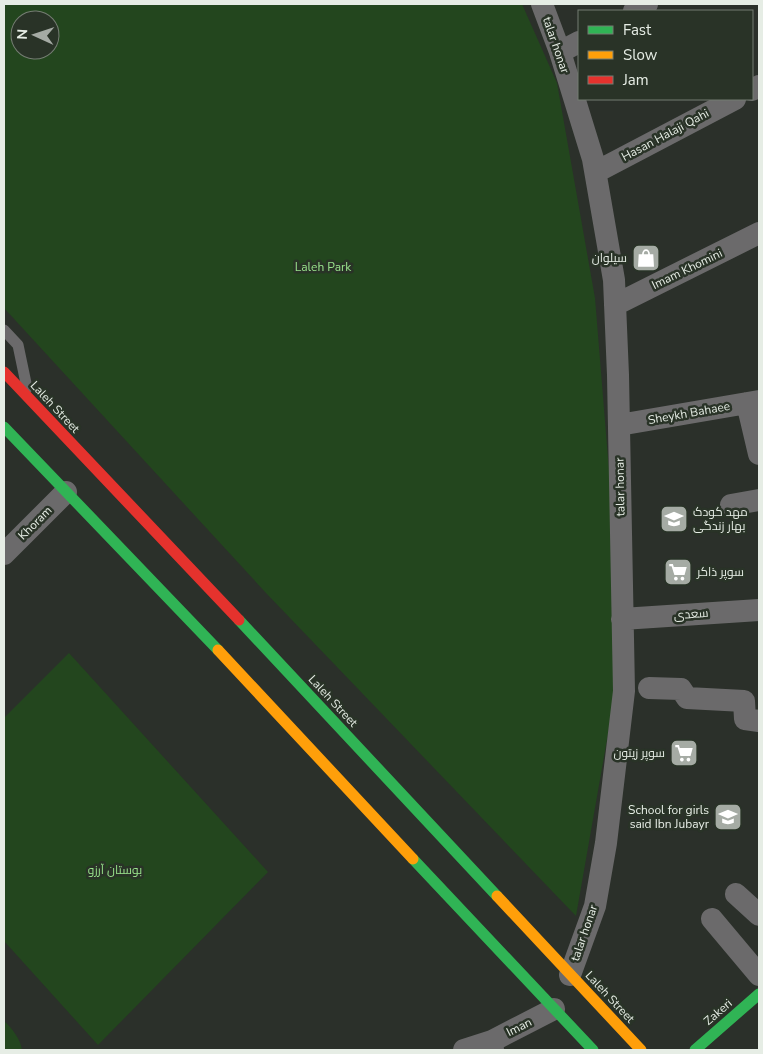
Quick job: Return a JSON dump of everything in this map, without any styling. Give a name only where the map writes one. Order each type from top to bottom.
[{"type":"main road","name":"Laleh Street","points":[[4,372],[273,656],[641,1050]]},
{"type":"main road","points":[[4,427],[288,724],[593,1050]]},
{"type":"main road","points":[[100,527],[118,528]]},
{"type":"main road","points":[[180,593],[255,673]]},
{"type":"main road","points":[[268,672],[274,666],[273,656]]},
{"type":"main road","points":[[306,707],[432,843],[459,856]]},
{"type":"main road","points":[[288,724],[287,715],[292,708]]},
{"type":"main road","name":"Zakeri","points":[[695,1050],[759,994]]},
{"type":"street","name":"talar honar","points":[[542,4],[570,47],[578,86]]},
{"type":"street","points":[[636,10],[647,4]]},
{"type":"street","name":"talar honar","points":[[570,975],[595,906],[606,843],[624,691],[614,280],[596,172],[581,100]]},
{"type":"street","name":"Hasan Halaji Qahi","points":[[596,172],[733,100]]},
{"type":"street","name":"Imam Khomini","points":[[615,305],[759,233]]},
{"type":"street","points":[[753,402],[759,454]]},
{"type":"street","name":"Sheykh Bahaee","points":[[619,426],[753,402]]},
{"type":"street","name":"Khoram","points":[[4,554],[66,492]]},
{"type":"street","points":[[731,505],[759,500]]},
{"type":"street","name":"سعدی","points":[[622,619],[759,610]]},
{"type":"street","points":[[649,688],[681,689],[687,698],[744,701],[745,719],[759,720]]},
{"type":"street","points":[[736,894],[759,915]]},
{"type":"street","points":[[712,918],[759,975]]},
{"type":"street","name":"Iman","points":[[464,1050],[492,1046],[554,1009]]},
{"type":"lane","points":[[4,330],[18,345],[29,399]]},
{"type":"green space","name":"Laleh Park","points":[[4,4],[522,4],[557,83],[595,298],[610,483],[615,694],[576,916],[266,593],[4,308]]},
{"type":"green space","name":"بوستان آرزو","points":[[69,653],[268,872],[98,1045],[4,941],[4,718]]},
{"type":"green space","points":[[4,1021],[16,1034],[22,1050],[4,1050]]},
{"type":"traffic: fast","points":[[4,427],[218,650]]},
{"type":"traffic: fast","points":[[239,620],[497,896]]},
{"type":"traffic: fast","points":[[413,859],[593,1050]]},
{"type":"traffic: fast","points":[[695,1050],[759,994]]},
{"type":"traffic: slow","points":[[218,650],[413,859]]},
{"type":"traffic: slow","points":[[497,896],[641,1050]]},
{"type":"traffic: jam","points":[[4,372],[239,620]]},
{"type":"place","name":"سیلوان","points":[[646,258]]},
{"type":"place","name":"مهد کودک بهار زندگی","points":[[674,519]]},
{"type":"place","name":"سوپر ذاکر","points":[[678,572]]},
{"type":"place","name":"سوپر زیتون","points":[[684,753]]},
{"type":"place","name":"School for girls said Ibn Jubayr","points":[[728,817]]}]
